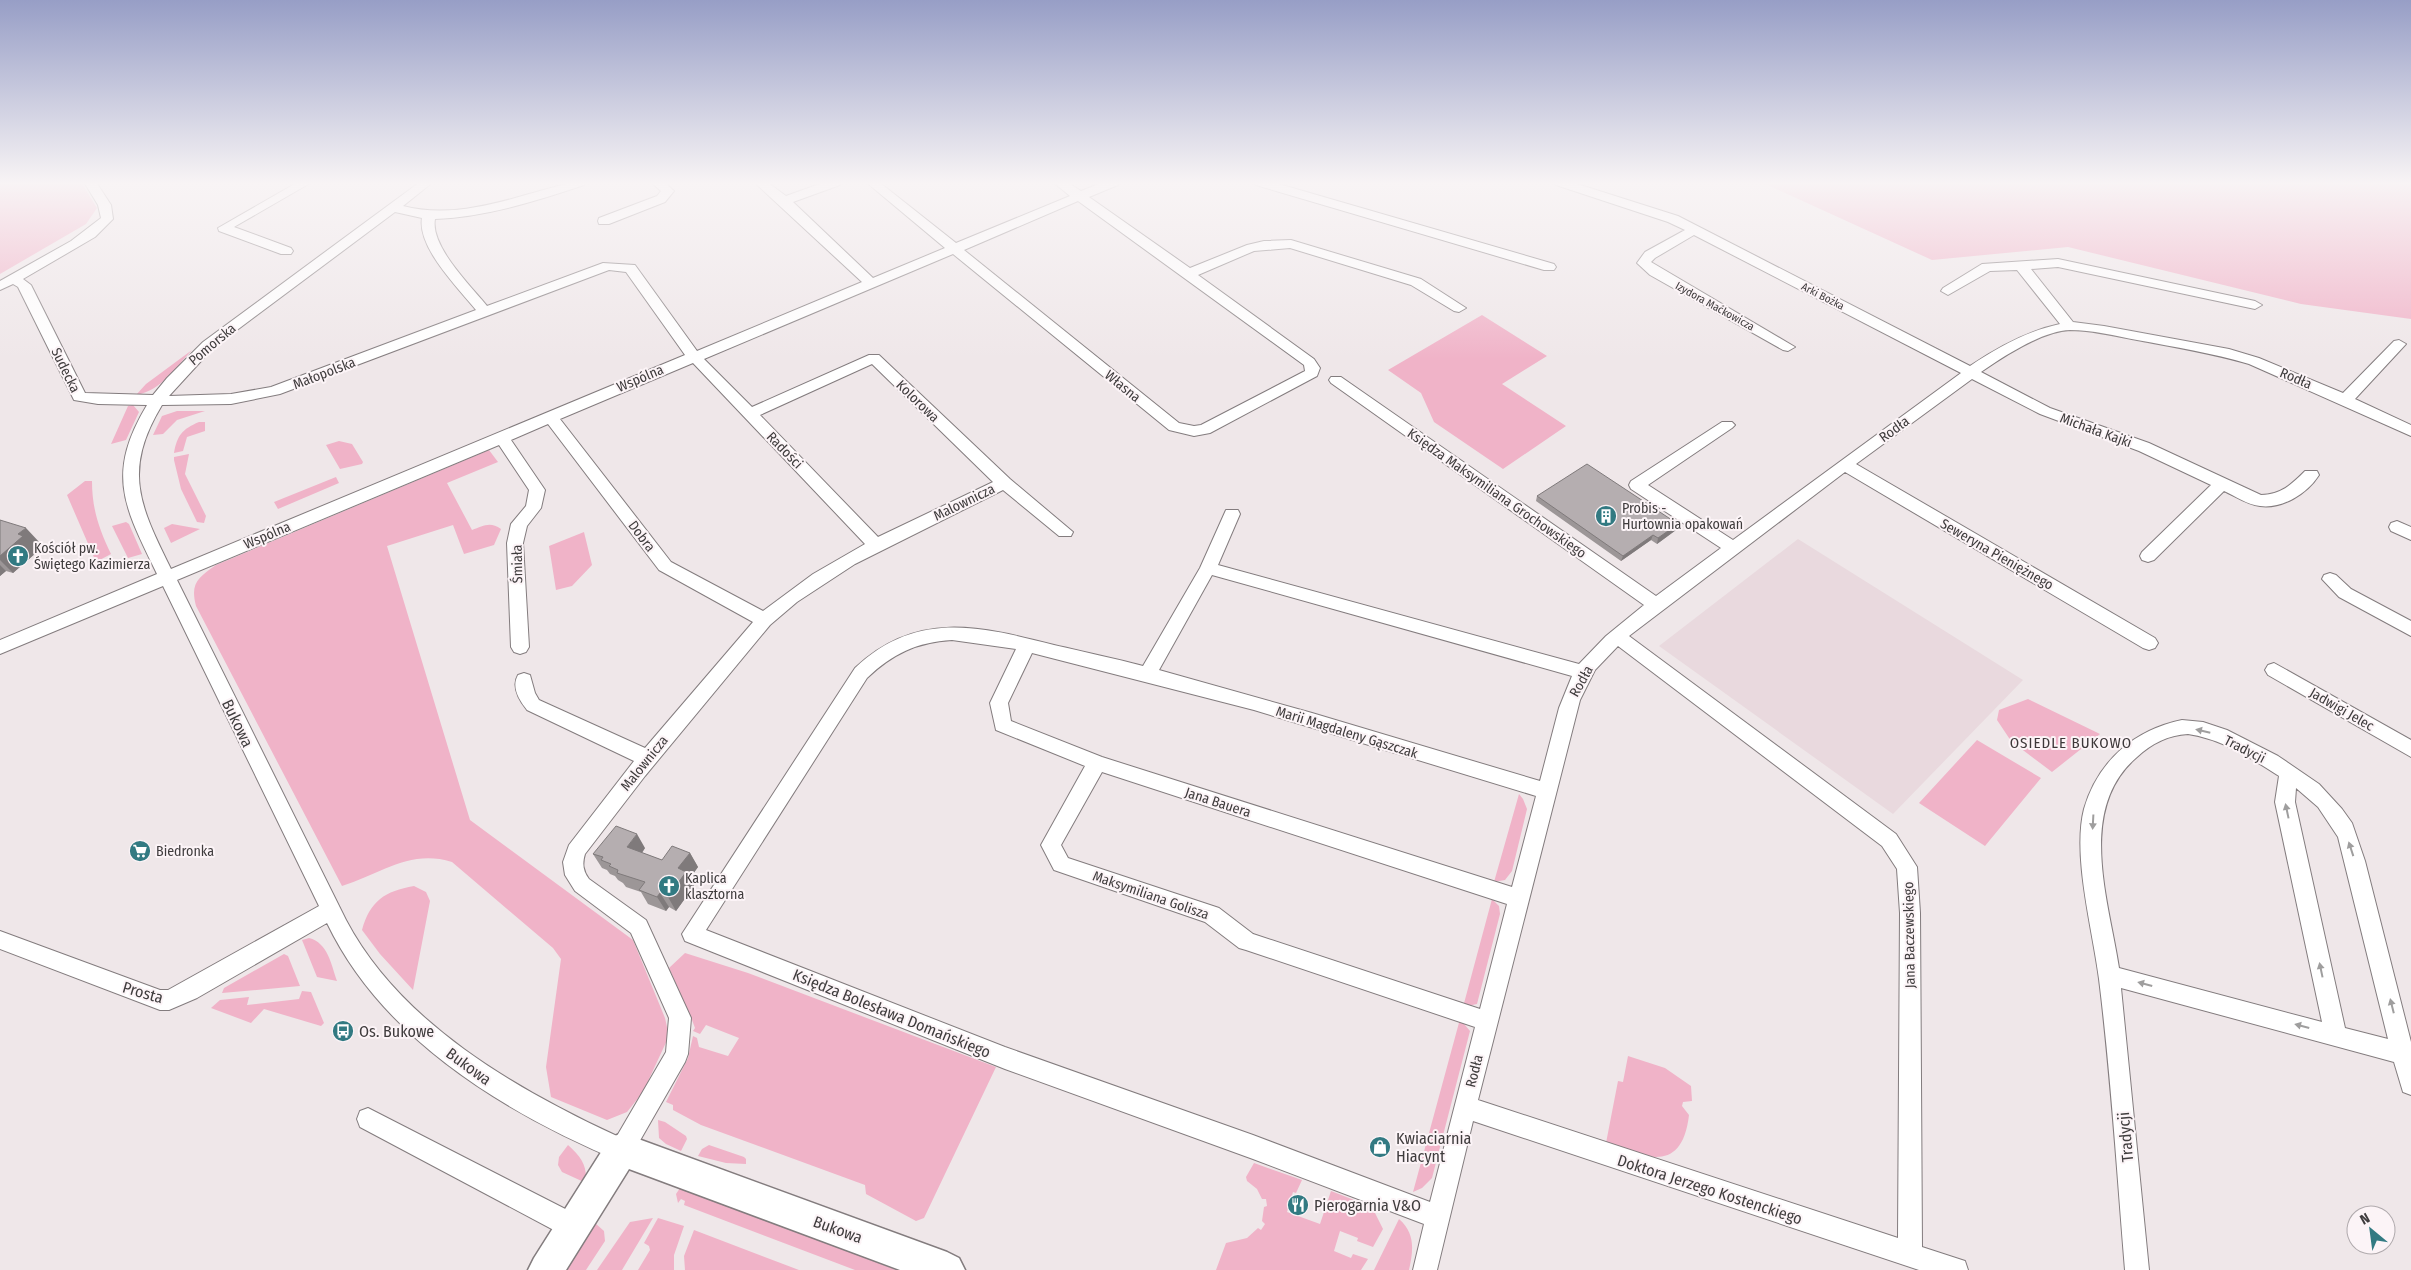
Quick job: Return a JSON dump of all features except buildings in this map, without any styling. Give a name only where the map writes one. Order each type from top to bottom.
[{"type":"street","points":[[6,283],[78,241]]},
{"type":"street","points":[[260,241],[286,251]]},
{"type":"street","name":"Pomorska","points":[[167,577],[131,500],[129,481],[134,444],[146,417],[157,400],[189,362],[208,345],[346,241]]},
{"type":"street","points":[[431,241],[484,312]]},
{"type":"street","points":[[827,241],[870,282]]},
{"type":"street","name":"Własna","points":[[944,241],[1174,427],[1188,430],[1205,429],[1312,373],[1313,368],[1309,362],[1189,274]]},
{"type":"street","name":"Wspólna","points":[[0,647],[971,241]]},
{"type":"street","points":[[1143,241],[1189,274],[1251,246],[1277,242],[1291,244],[1416,282],[1459,308]]},
{"type":"street","points":[[1462,241],[1549,267]]},
{"type":"street","name":"Izydora Maćkowicza","points":[[1674,241],[1650,255],[1644,263],[1655,272],[1788,347]]},
{"type":"street","name":"Arki Bożka","points":[[1716,241],[1972,372]]},
{"type":"street","points":[[1948,291],[1987,267],[2058,263],[2255,305]]},
{"type":"street","name":"Małopolska","points":[[157,400],[179,402],[240,399],[275,391],[608,266],[630,268],[635,273],[693,356]]},
{"type":"street","points":[[2022,266],[2069,326]]},
{"type":"street","name":"Sudecka","points":[[6,283],[24,285],[78,397],[94,400],[157,400]]},
{"type":"street","name":"Rodła","points":[[1425,1270],[1464,1107],[1568,708],[1583,672],[1599,653],[1618,636],[1845,464],[1972,372],[2025,339],[2069,326],[2104,330],[2224,352],[2262,364],[2411,431]]},
{"type":"street","points":[[2345,400],[2399,344]]},
{"type":"street","name":"Radości","points":[[693,356],[876,545]]},
{"type":"street","name":"Kolorowa","points":[[750,414],[874,358],[1004,483],[1065,532]]},
{"type":"street","name":"Michała Kajki","points":[[1972,372],[2045,411],[2144,448],[2259,501],[2274,502],[2285,498],[2311,475]]},
{"type":"street","name":"Księdza Maksymiliana Grochowskiego","points":[[1336,380],[1657,606]]},
{"type":"street","name":"Dobra","points":[[550,416],[665,566],[764,620]]},
{"type":"street","points":[[1727,425],[1637,485],[1733,548]]},
{"type":"street","name":"Śmiała","points":[[502,437],[537,490],[537,497],[533,508],[519,524],[516,543],[520,647]]},
{"type":"street","name":"Seweryna Pieniężnego","points":[[1845,464],[2148,643]]},
{"type":"street","name":"Malownicza","points":[[622,1150],[677,1054],[680,1018],[639,927],[582,885],[575,874],[573,862],[576,851],[583,839],[648,758],[764,620],[790,598],[831,570],[876,545],[1004,483]]},
{"type":"street","points":[[2148,556],[2222,484]]},
{"type":"street","points":[[1148,673],[1208,568],[1232,514]]},
{"type":"street","points":[[1208,568],[1583,672]]},
{"type":"street","name":"Bukowa","points":[[167,577],[330,910],[353,951],[383,990],[420,1027],[458,1060],[515,1098],[570,1127],[622,1150],[947,1270]]},
{"type":"street","points":[[2330,579],[2345,593],[2411,629]]},
{"type":"street","name":"Marii Magdaleny Gąszczak","points":[[907,641],[937,634],[955,633],[1027,645],[1148,673],[1546,791]]},
{"type":"street","name":"Jana Baczewskiego","points":[[1618,636],[1889,840],[1907,867],[1910,913],[1910,1255]]},
{"type":"street","name":"Księdza Bolesława Domańskiego","points":[[907,641],[881,654],[861,673],[692,934],[1005,1058],[1253,1147],[1438,1217]]},
{"type":"street","name":"Jana Bauera","points":[[1027,645],[998,703],[1003,725],[1097,763],[1518,898]]},
{"type":"street","name":"Jadwigi Jelec","points":[[2274,670],[2411,749]]},
{"type":"street","points":[[524,680],[526,695],[533,705],[648,758]]},
{"type":"street","name":"Tradycji","points":[[2137,1270],[2109,975],[2092,849],[2094,811],[2107,778],[2137,744],[2157,733],[2184,726],[2212,733],[2238,742],[2290,773],[2310,786],[2330,807],[2346,831],[2411,1084]]},
{"type":"street","name":"Maksymiliana Golisza","points":[[1097,763],[1051,846],[1062,864],[1212,916],[1246,941],[1486,1021]]},
{"type":"street","points":[[2290,773],[2285,802],[2336,1035]]},
{"type":"street","name":"Prosta","points":[[0,940],[160,1000],[169,1000],[189,991],[330,910]]},
{"type":"street","points":[[2109,975],[2404,1054]]},
{"type":"street","name":"Doktora Jerzego Kostenckiego","points":[[1464,1107],[1956,1270]]},
{"type":"street","points":[[368,1119],[574,1227]]},
{"type":"street","points":[[546,1270],[622,1150]]},
{"type":"shaded area","points":[[0,241],[56,241],[0,274]]},
{"type":"shaded area","points":[[1891,241],[2411,241],[2411,319],[2301,304],[2068,247],[1932,260]]},
{"type":"shaded area","points":[[1482,315],[1547,356],[1502,384],[1566,426],[1503,469],[1434,422],[1421,393],[1388,370]]},
{"type":"shaded area","points":[[192,350],[174,371],[153,389],[136,395],[146,384]]},
{"type":"shaded area","points":[[133,405],[139,412],[126,440],[111,444],[128,406]]},
{"type":"shaded area","points":[[177,411],[205,411],[177,420],[163,434],[153,435],[162,416]]},
{"type":"shaded area","points":[[199,422],[205,422],[205,431],[187,437],[183,451],[174,453],[177,442],[184,430]]},
{"type":"shaded area","points":[[339,441],[352,444],[363,462],[362,464],[340,469],[326,445]]},
{"type":"shaded area","points":[[489,450],[498,462],[447,483],[472,530],[490,525],[501,529],[494,545],[464,554],[453,525],[387,546],[470,820],[633,940],[665,1018],[669,1036],[643,1092],[627,1112],[607,1120],[551,1097],[546,1067],[561,959],[553,948],[452,862],[437,859],[409,861],[342,886],[196,606],[194,598],[197,582],[216,565]]},
{"type":"shaded area","points":[[189,454],[185,474],[206,516],[204,523],[197,522],[181,489],[174,460],[174,457]]},
{"type":"shaded area","points":[[336,477],[339,483],[278,509],[274,502]]},
{"type":"shaded area","points":[[85,481],[92,481],[93,501],[97,519],[111,554],[96,562],[67,495]]},
{"type":"shaded area","points":[[126,522],[129,524],[142,554],[128,558],[112,526]]},
{"type":"shaded area","points":[[172,524],[200,529],[171,543],[164,528]]},
{"type":"shaded area","points":[[584,532],[592,565],[572,586],[556,590],[549,546]]},
{"type":"shaded area","points":[[1798,539],[2023,680],[1893,814],[1659,646]]},
{"type":"shaded area","points":[[2028,699],[2100,734],[2052,772],[2011,741],[1997,720],[1999,710]]},
{"type":"shaded area","points":[[1977,740],[2041,778],[1985,846],[1919,803]]},
{"type":"shaded area","points":[[1519,794],[1527,809],[1512,871],[1505,880],[1494,882]]},
{"type":"shaded area","points":[[414,886],[426,892],[430,901],[413,990],[380,954],[362,930],[369,912],[380,899],[387,894]]},
{"type":"shaded area","points":[[1492,899],[1499,906],[1500,914],[1477,1004],[1463,1007]]},
{"type":"shaded area","points":[[309,938],[321,944],[325,949],[337,981],[317,977],[302,940]]},
{"type":"shaded area","points":[[685,953],[748,973],[996,1067],[924,1218],[916,1221],[866,1194],[865,1185],[701,1125],[673,1110],[673,1105],[666,1102],[688,1058],[693,1036],[697,1038],[699,1047],[728,1056],[739,1038],[706,1025],[700,1034],[693,1031],[695,1028],[692,1020],[669,968]]},
{"type":"shaded area","points":[[284,954],[288,956],[300,986],[222,993],[224,988]]},
{"type":"shaded area","points":[[302,991],[311,992],[324,1023],[321,1026],[264,1009],[251,1023],[211,1008],[220,1000],[249,997],[247,1005],[299,999]]},
{"type":"shaded area","points":[[1460,1019],[1470,1031],[1432,1178],[1422,1188],[1413,1192]]},
{"type":"shaded area","points":[[1628,1056],[1665,1068],[1691,1086],[1692,1101],[1683,1102],[1682,1106],[1689,1115],[1685,1134],[1679,1146],[1670,1154],[1660,1157],[1648,1156],[1606,1143],[1618,1081],[1623,1082]]},
{"type":"shaded area","points":[[658,1120],[665,1122],[686,1136],[687,1139],[681,1151],[666,1144],[659,1138]]},
{"type":"shaded area","points":[[568,1145],[582,1161],[586,1183],[562,1172],[558,1165],[559,1157]]},
{"type":"shaded area","points":[[709,1145],[744,1157],[746,1164],[726,1163],[698,1156],[702,1149]]},
{"type":"shaded area","points":[[1254,1163],[1302,1180],[1296,1193],[1293,1192],[1287,1212],[1320,1224],[1331,1191],[1372,1207],[1383,1229],[1373,1247],[1357,1241],[1358,1238],[1340,1231],[1334,1251],[1351,1258],[1353,1254],[1368,1259],[1361,1270],[1216,1270],[1226,1243],[1247,1238],[1258,1228],[1261,1230],[1265,1224],[1262,1221],[1264,1207],[1267,1206],[1266,1199],[1262,1199],[1257,1189],[1247,1181],[1246,1177]]},
{"type":"shaded area","points":[[680,1188],[896,1270],[855,1270],[684,1205],[685,1201],[681,1199],[678,1203],[676,1194]]},
{"type":"shaded area","points":[[653,1218],[622,1270],[597,1270],[630,1222]]},
{"type":"shaded area","points":[[658,1218],[684,1226],[674,1255],[674,1270],[638,1270],[650,1250],[649,1246],[644,1243]]},
{"type":"shaded area","points":[[1399,1219],[1411,1237],[1412,1256],[1409,1270],[1374,1270]]},
{"type":"shaded area","points":[[595,1223],[604,1231],[605,1241],[586,1270],[564,1270]]},
{"type":"shaded area","points":[[694,1230],[799,1270],[685,1270],[684,1256]]},
{"type":"place","name":"Probis - Hurtownia opakowań","points":[[1606,516]]},
{"type":"place","name":"Kościół pw. Świętego Kazimierza","points":[[18,556]]},
{"type":"place","name":"Biedronka","points":[[140,851]]},
{"type":"place","name":"Kaplica klasztorna","points":[[669,886]]},
{"type":"place","name":"Os. Bukowe","points":[[343,1031]]},
{"type":"place","name":"Kwiaciarnia Hiacynt","points":[[1380,1147]]},
{"type":"place","name":"Pierogarnia V&O","points":[[1298,1205]]},
{"type":"district","name":"OSIEDLE BUKOWO","points":[[2071,743]]}]
